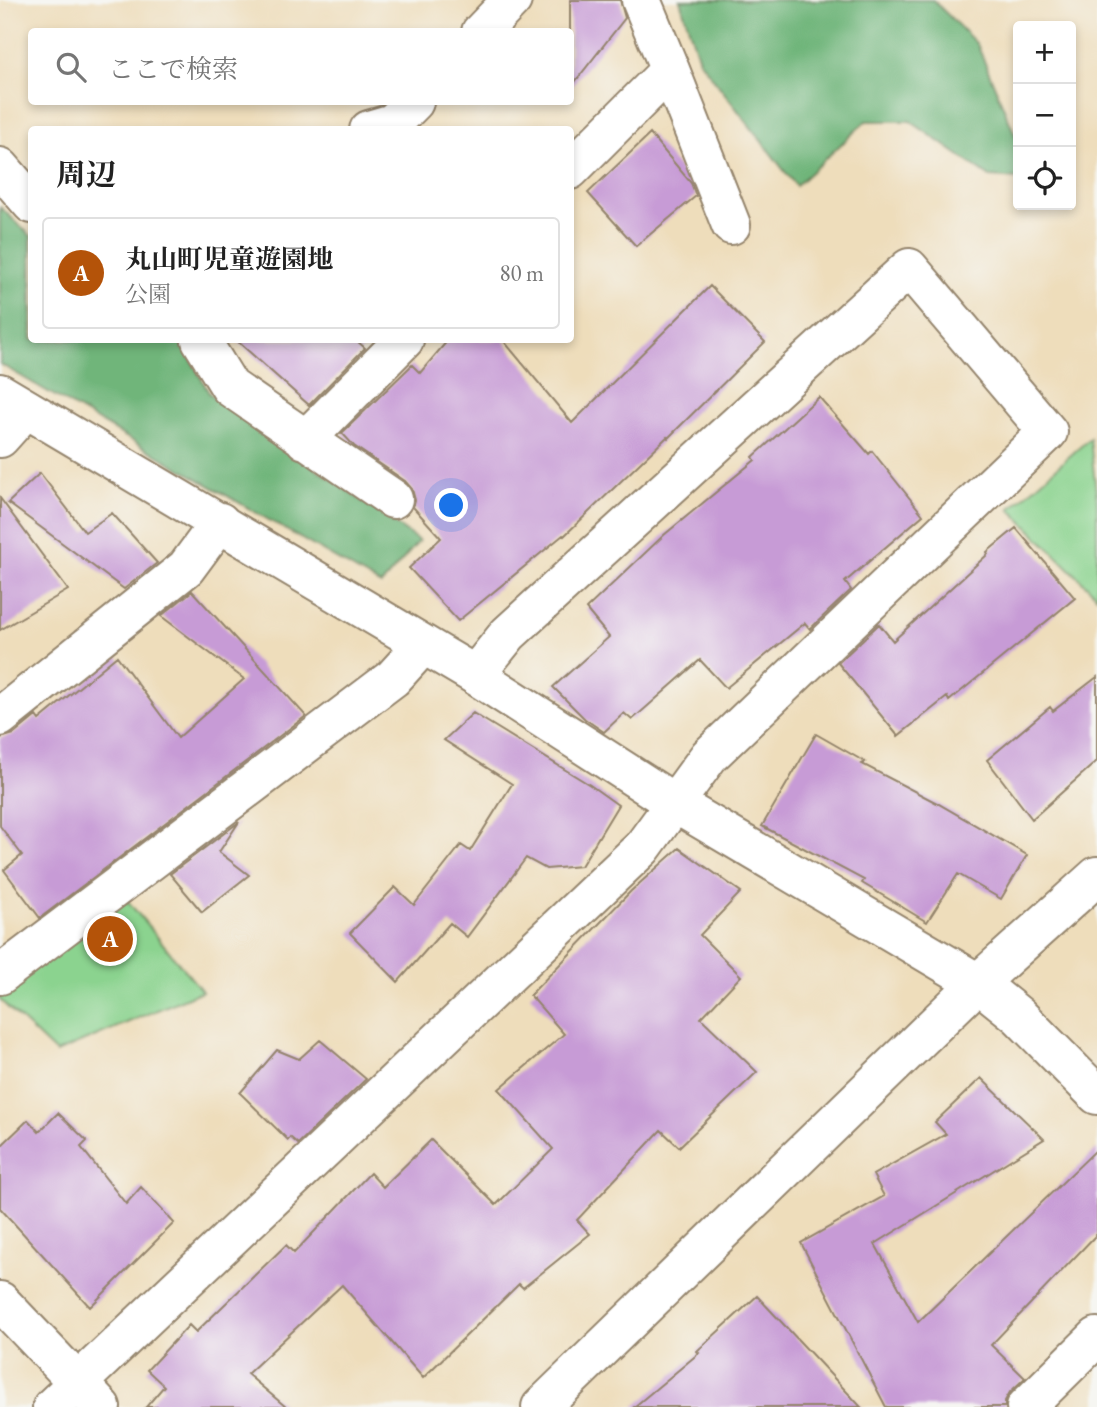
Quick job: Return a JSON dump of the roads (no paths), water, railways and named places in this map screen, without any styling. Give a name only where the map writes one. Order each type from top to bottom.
[{"type":"street","points":[[485,28],[512,0]]},
{"type":"street","points":[[641,0],[731,225]]},
{"type":"street","points":[[574,166],[670,70]]},
{"type":"street","points":[[0,167],[28,199]]},
{"type":"street","points":[[0,1301],[77,1398],[642,848],[709,756],[1048,432],[909,268],[508,634],[475,676]]},
{"type":"street","points":[[203,343],[230,387],[393,499]]},
{"type":"street","points":[[304,440],[401,343]]},
{"type":"street","points":[[0,438],[13,401],[220,522],[475,676],[674,803],[978,982],[1019,1016],[1097,1095]]},
{"type":"street","points":[[0,717],[186,568],[220,522]]},
{"type":"street","points":[[0,975],[393,678],[423,645]]},
{"type":"street","points":[[541,1407],[978,982],[1097,876]]},
{"type":"street","points":[[1026,1407],[1097,1337]]},
{"type":"place","name":"丸山町児童遊園地","points":[[110,939]]}]
